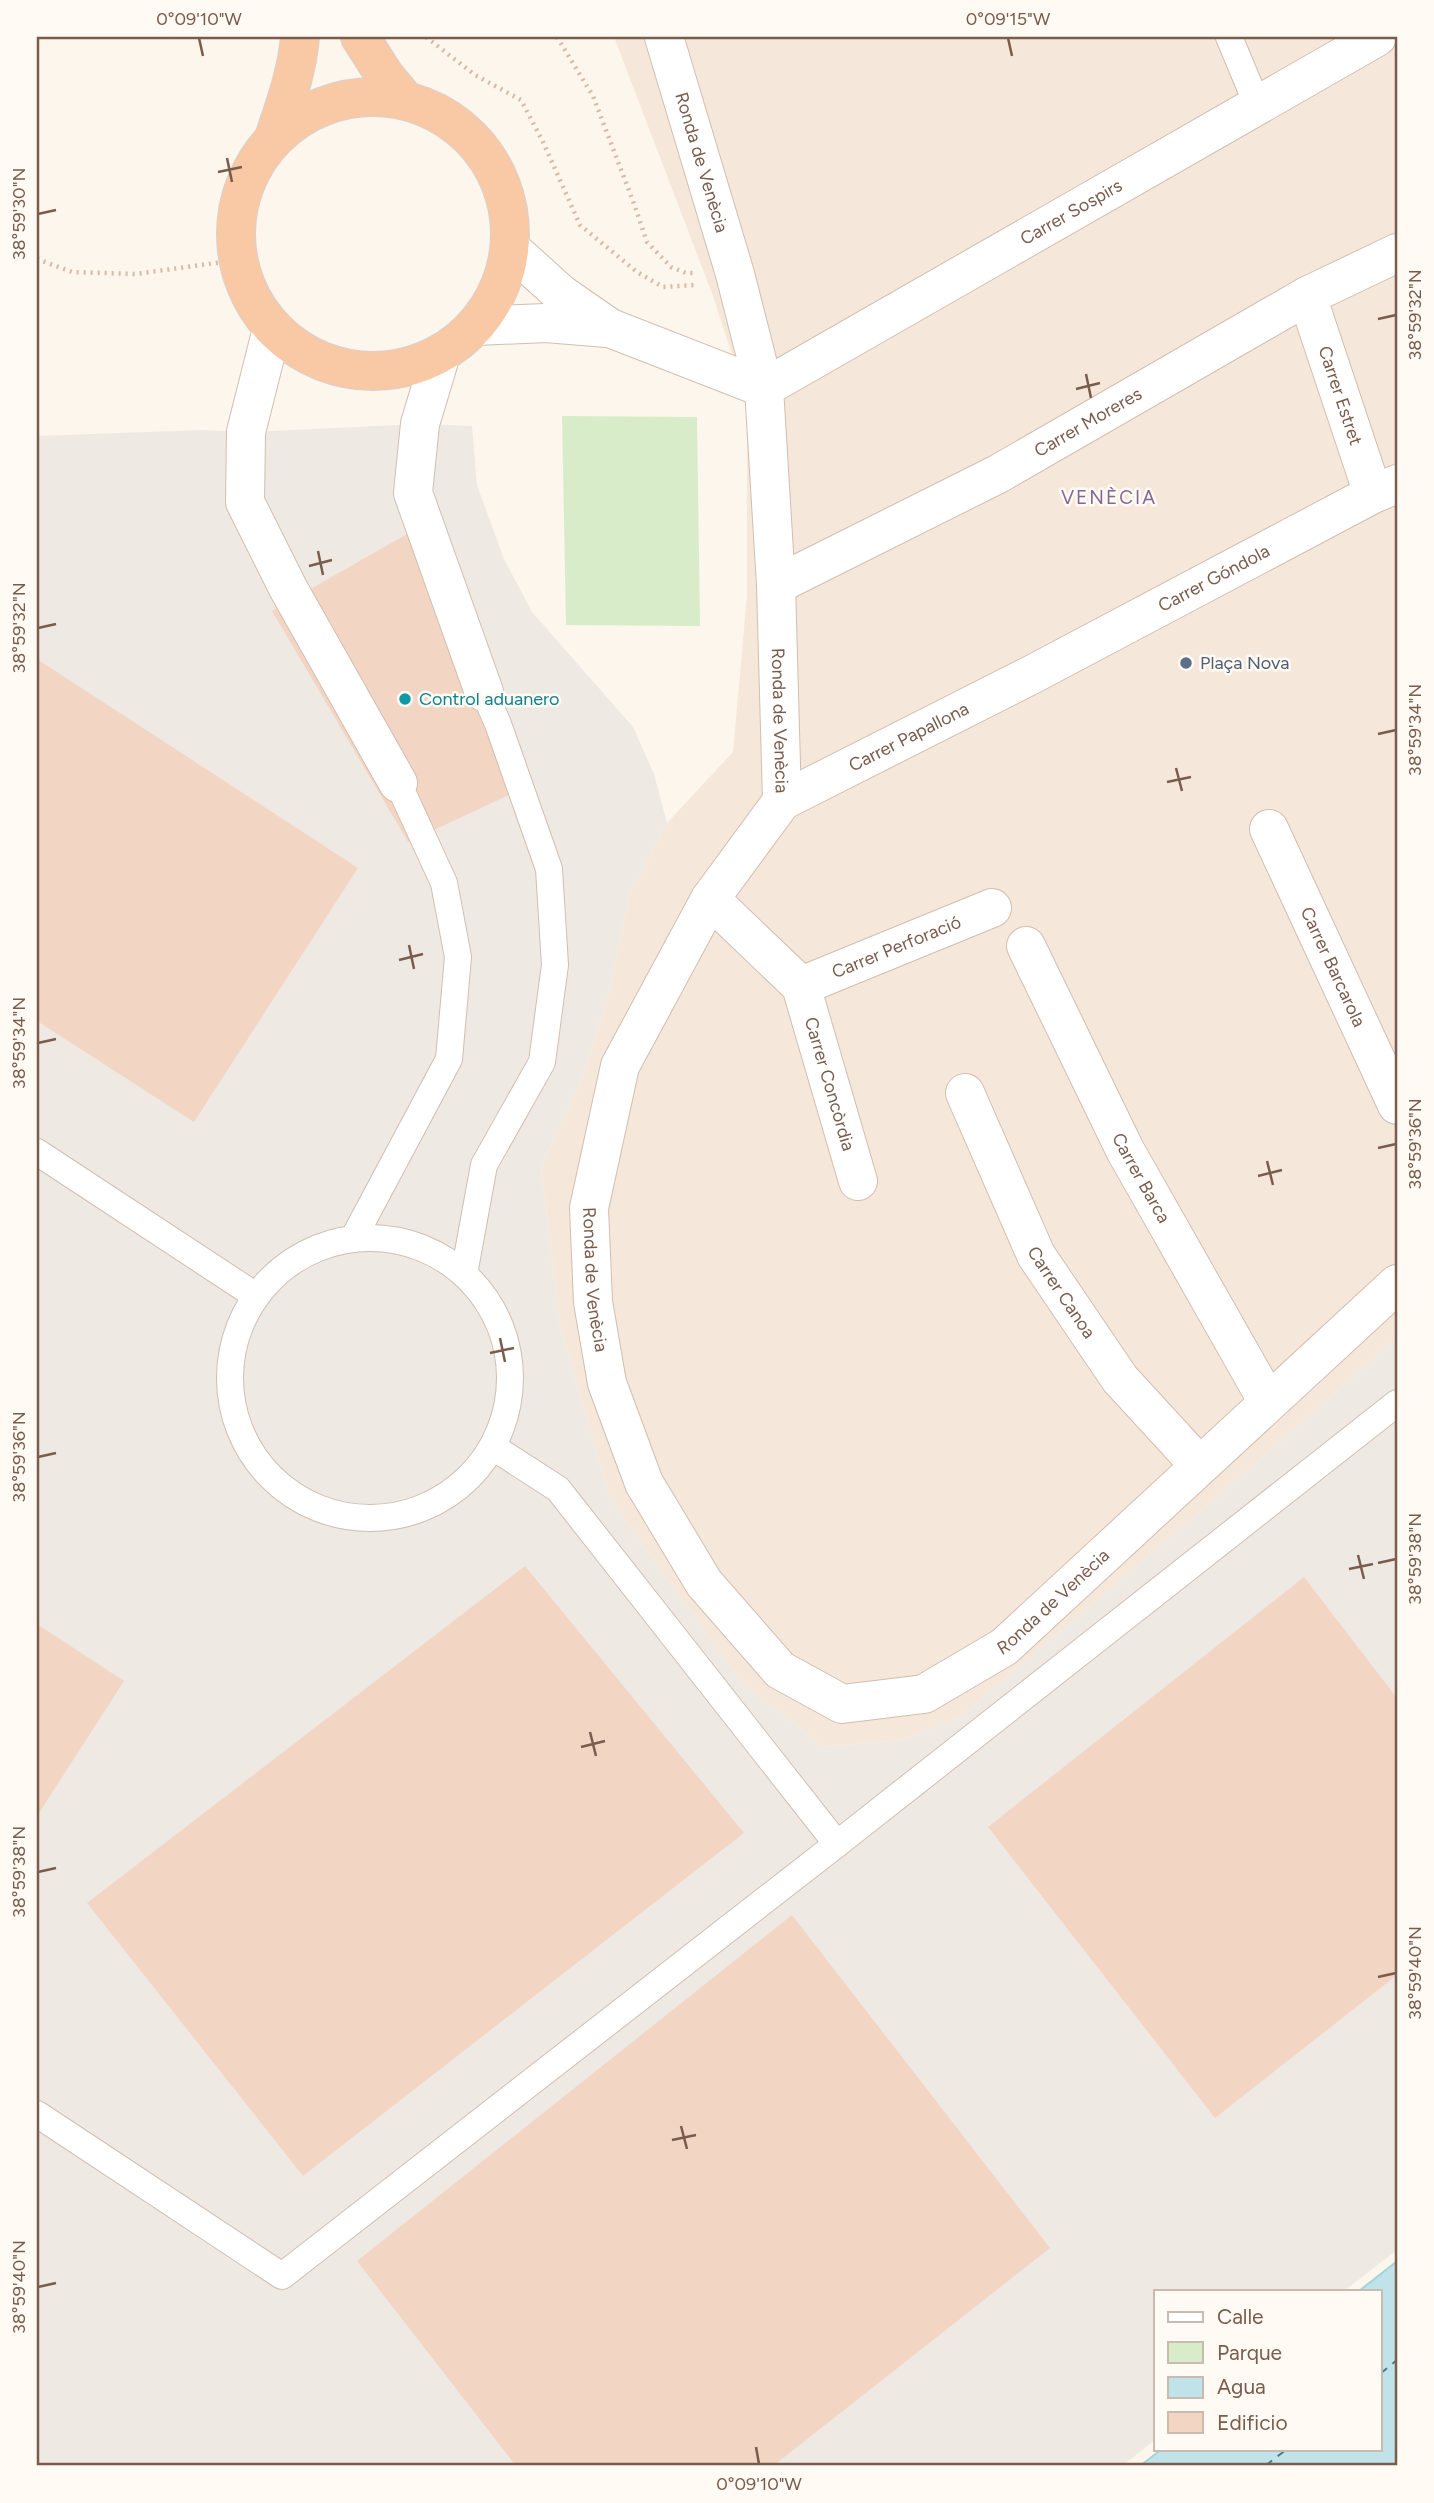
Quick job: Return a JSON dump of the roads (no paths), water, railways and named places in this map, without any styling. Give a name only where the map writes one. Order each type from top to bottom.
[{"type":"highway","points":[[274,138],[289,95],[300,37]]},
{"type":"highway","points":[[360,37],[385,76],[405,100]]},
{"type":"highway","points":[[358,98],[405,100],[456,124],[477,144],[493,167],[505,192],[510,220],[510,248],[499,290],[476,326],[459,341],[441,354],[398,370],[352,371],[308,356],[272,329],[256,308],[244,285],[237,260],[234,227],[240,194],[254,164],[274,138],[312,111],[358,98]]},
{"type":"street","name":"Ronda de Venècia","points":[[664,37],[735,271],[764,388],[776,586],[782,800],[710,899],[620,1066],[589,1208],[593,1302],[607,1383],[644,1483],[704,1583],[779,1670],[842,1704],[924,1694],[1004,1647],[1397,1284]]},
{"type":"street","name":"Carrer Sospirs","points":[[764,388],[1377,37]]},
{"type":"street","points":[[510,248],[561,294],[610,328],[764,388]]},
{"type":"street","name":"Carrer Moreres","points":[[776,586],[998,474],[1307,296],[1397,253]]},
{"type":"street","name":"Carrer Estret","points":[[1307,296],[1385,489]]},
{"type":"street","points":[[476,326],[546,323],[610,328]]},
{"type":"street","points":[[272,329],[246,432],[245,502],[288,588],[398,783]]},
{"type":"street","points":[[441,354],[419,424],[413,492],[484,692]]},
{"type":"street","name":"Carrer Góndola","points":[[1033,674],[1385,489]]},
{"type":"street","name":"Carrer Papallona","points":[[782,800],[1033,674]]},
{"type":"street","name":"Carrer Barcarola","points":[[1269,829],[1397,1105]]},
{"type":"street","points":[[710,899],[801,986]]},
{"type":"street","name":"Carrer Perforació","points":[[801,986],[992,908]]},
{"type":"street","name":"Carrer Barca","points":[[1026,946],[1125,1150],[1268,1402]]},
{"type":"street","name":"Carrer Concòrdia","points":[[801,986],[858,1181]]},
{"type":"street","name":"Carrer Canoa","points":[[965,1093],[1036,1255],[1120,1379],[1199,1465]]},
{"type":"lane","points":[[1229,37],[1257,104]]},
{"type":"lane","points":[[464,1274],[484,1165],[542,1062],[555,965],[549,869],[498,724],[484,692]]},
{"type":"lane","points":[[353,1239],[449,1059],[458,957],[444,883],[398,783]]},
{"type":"lane","points":[[37,1152],[256,1296]]},
{"type":"lane","points":[[353,1239],[393,1240],[431,1252],[464,1274],[493,1311],[509,1355],[509,1402],[493,1447],[464,1482],[426,1507],[392,1516],[381,1518],[335,1515],[293,1497],[260,1466],[237,1426],[229,1381],[235,1336],[256,1296],[282,1268],[316,1248],[353,1239]]},
{"type":"lane","points":[[37,2114],[282,2276],[1397,1403]]},
{"type":"lane","points":[[493,1447],[558,1489],[837,1844]]},
{"type":"water","points":[[1396,2262],[1397,2466],[1140,2466],[1161,2450],[1382,2450],[1382,2290],[1360,2290]]},
{"type":"place","name":"Plaça Nova","points":[[1186,663]]},
{"type":"place","name":"Control aduanero","points":[[405,699]]},
{"type":"district","name":"VENÈCIA","points":[[1109,497]]}]
